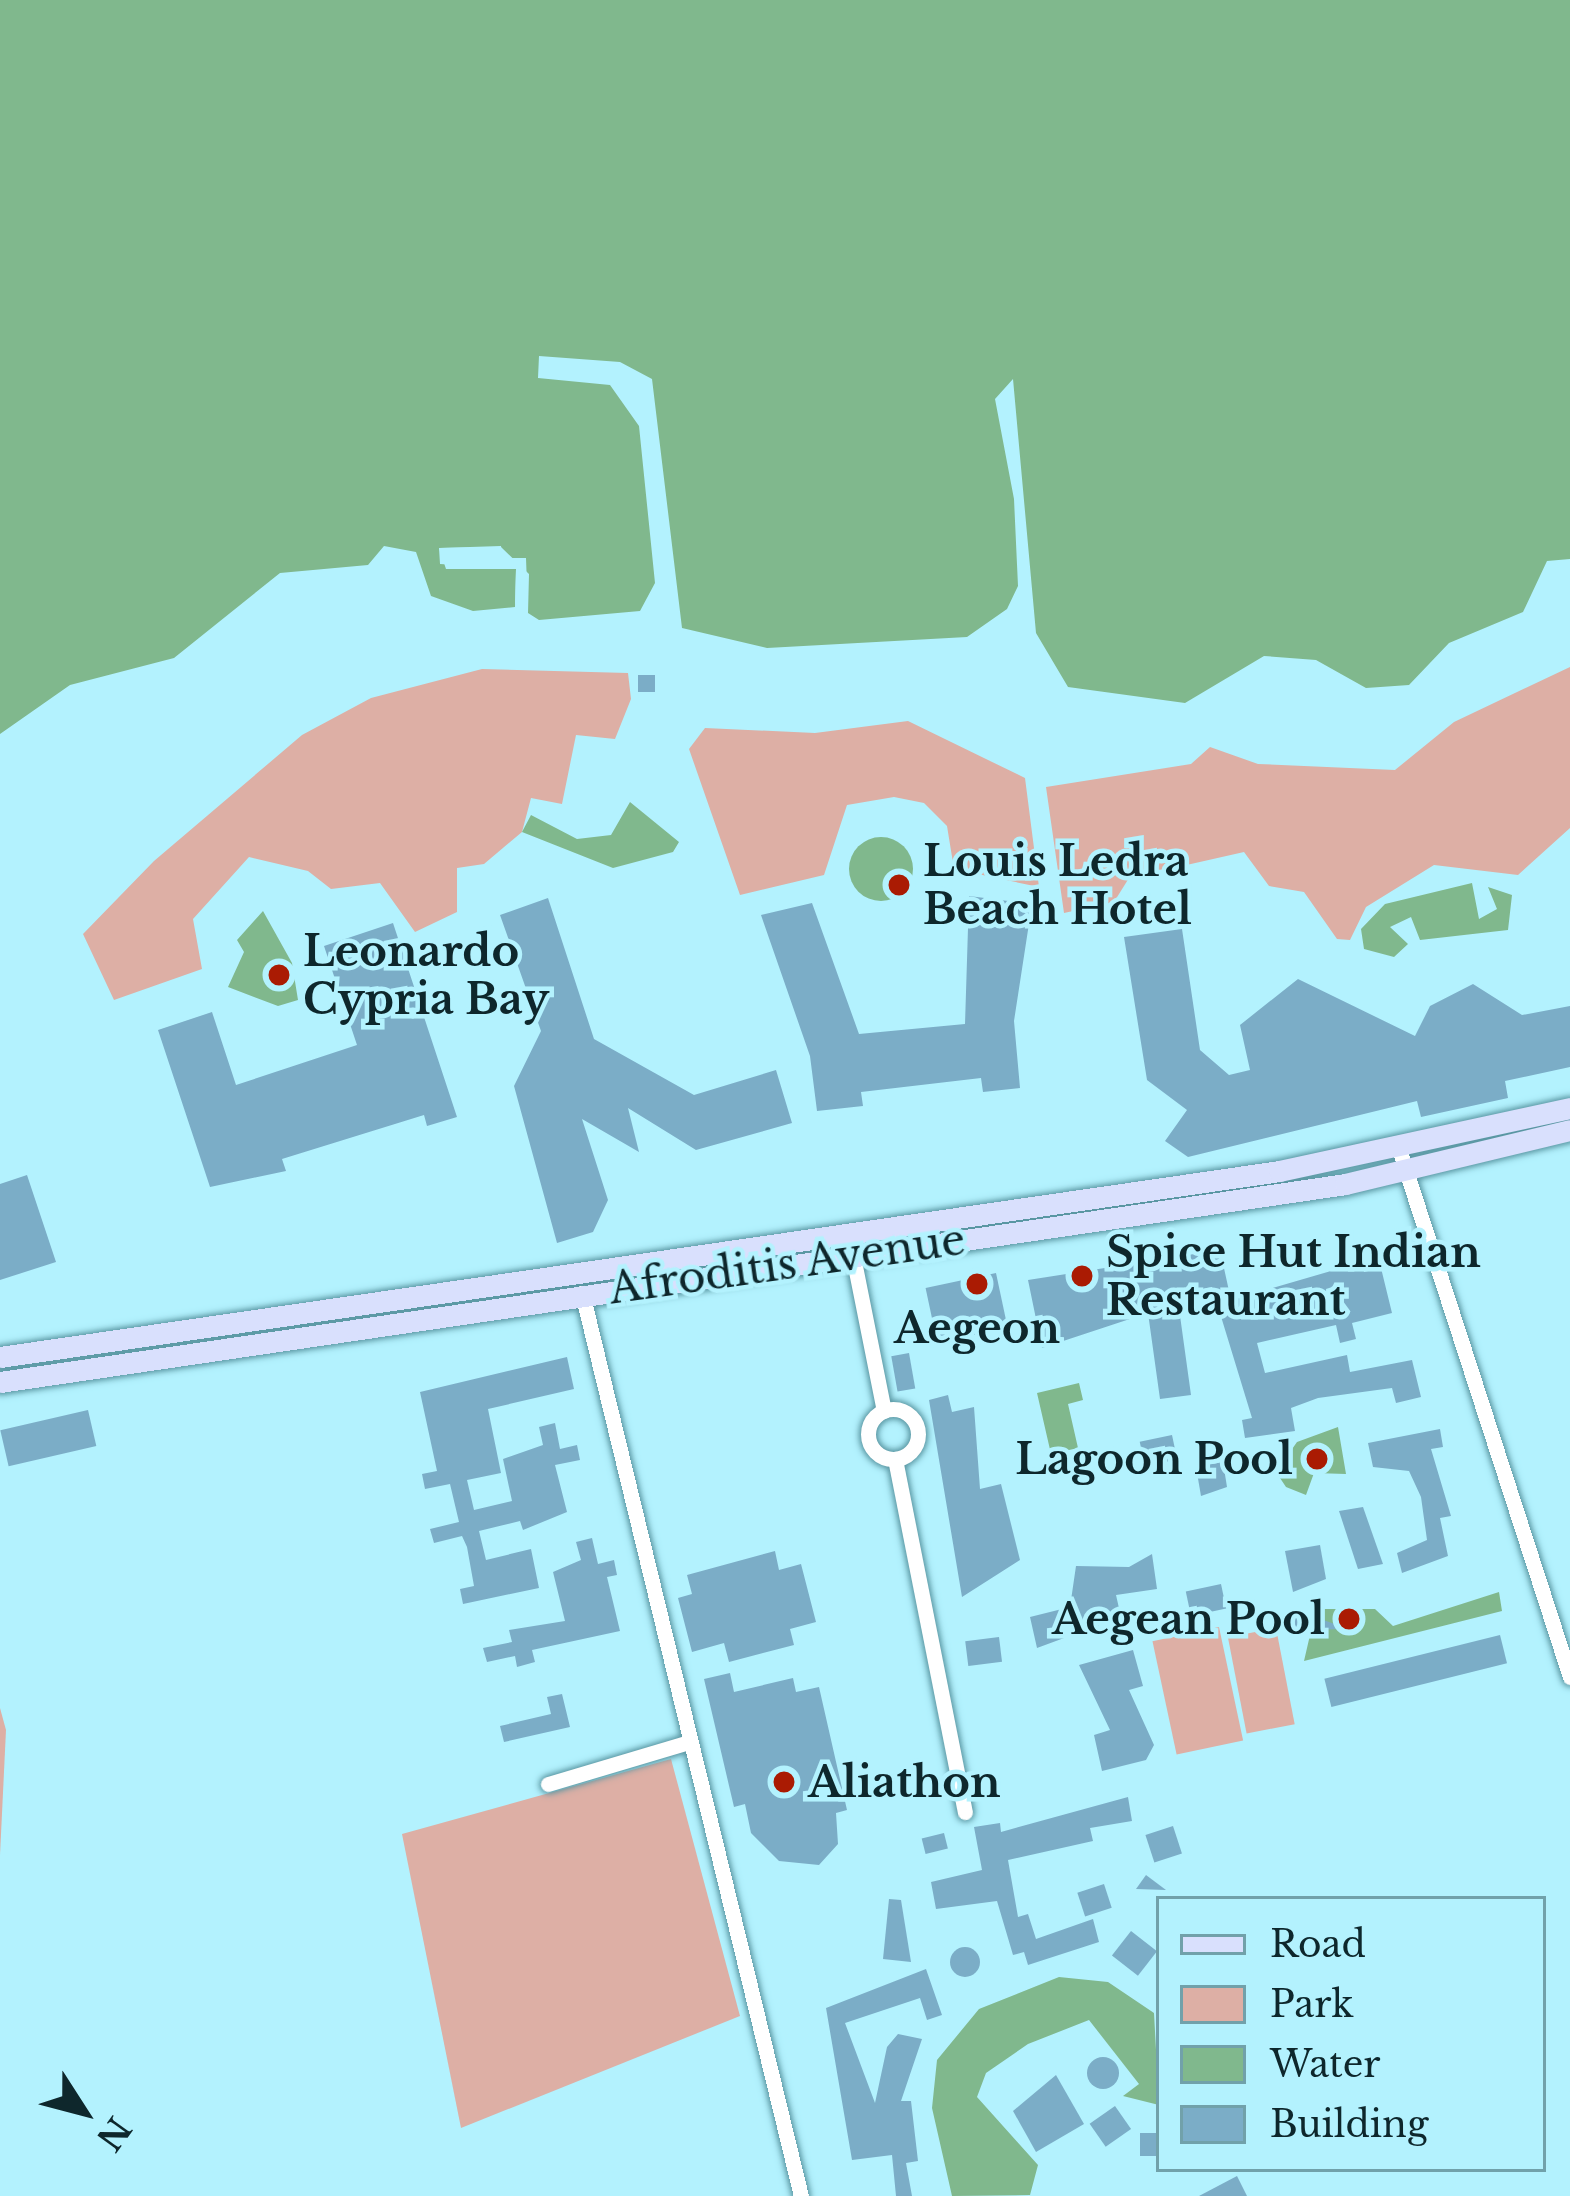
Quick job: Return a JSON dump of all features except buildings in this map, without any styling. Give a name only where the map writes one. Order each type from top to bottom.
[{"type":"main road","name":"Afroditis Avenue","points":[[0,1357],[1403,1162],[1570,1108]]},
{"type":"main road","name":"Afroditis Avenue","points":[[0,1382],[854,1256],[1570,1130]]},
{"type":"street","points":[[1403,1162],[1570,1677]]},
{"type":"street","points":[[854,1256],[884,1411],[868,1437],[895,1459],[965,1811]]},
{"type":"street","points":[[582,1293],[801,2196]]},
{"type":"street","points":[[884,1411],[904,1412],[918,1428],[913,1450],[895,1459]]},
{"type":"street","points":[[548,1784],[688,1742]]},
{"type":"green space","points":[[1570,667],[1570,828],[1518,875],[1434,865],[1366,907],[1350,940],[1337,939],[1304,892],[1269,886],[1244,852],[1129,878],[1114,902],[1064,913],[1046,787],[1191,764],[1210,747],[1258,764],[1395,770],[1454,722]]},
{"type":"green space","points":[[482,669],[628,673],[631,699],[615,739],[576,735],[562,804],[531,798],[522,832],[484,864],[457,868],[457,912],[415,932],[380,883],[331,889],[308,871],[249,857],[193,919],[202,969],[114,1000],[83,934],[154,861],[302,735],[371,698]]},
{"type":"green space","points":[[908,721],[1025,778],[1039,887],[954,869],[947,826],[924,803],[894,797],[847,805],[824,875],[740,895],[689,749],[705,728],[815,733]]},
{"type":"green space","points":[[1219,1627],[1243,1740],[1177,1755],[1152,1641]]},
{"type":"green space","points":[[1276,1628],[1295,1724],[1247,1734],[1228,1637]]},
{"type":"green space","points":[[0,1708],[6,1730],[0,1855]]},
{"type":"green space","points":[[671,1759],[740,2016],[461,2128],[402,1834]]},
{"type":"water","points":[[0,0],[1570,0],[1570,559],[1547,561],[1523,612],[1449,643],[1409,685],[1366,688],[1316,660],[1264,656],[1185,703],[1068,687],[1036,633],[1013,379],[995,399],[1014,499],[1018,586],[1007,609],[967,637],[767,648],[682,628],[652,379],[620,362],[539,356],[538,378],[610,385],[639,426],[655,583],[640,611],[539,620],[528,613],[529,574],[501,547],[439,548],[446,569],[516,569],[515,607],[473,611],[431,596],[416,552],[384,546],[368,565],[280,573],[174,658],[70,685],[0,734]]},
{"type":"water","points":[[630,802],[679,842],[673,852],[613,868],[522,832],[531,815],[577,839],[611,835]]},
{"type":"water","points":[[881,837],[904,846],[913,869],[904,892],[881,901],[858,892],[849,869],[858,846]]},
{"type":"water","points":[[1472,883],[1479,919],[1497,909],[1488,887],[1512,895],[1508,930],[1420,940],[1411,917],[1390,927],[1408,944],[1394,957],[1364,949],[1361,929],[1385,904]]},
{"type":"water","points":[[263,911],[292,963],[298,1000],[278,1006],[228,987],[244,952],[237,940]]},
{"type":"water","points":[[1079,1383],[1083,1400],[1068,1404],[1078,1448],[1051,1454],[1037,1393]]},
{"type":"water","name":"Lagoon Pool","points":[[1338,1427],[1346,1474],[1314,1473],[1306,1495],[1286,1487],[1276,1472],[1297,1442]]},
{"type":"water","name":"Aegean Pool","points":[[1499,1592],[1502,1611],[1304,1661],[1316,1609],[1375,1609],[1393,1626]]},
{"type":"water","points":[[1059,1977],[1108,1982],[1154,2013],[1156,2104],[1123,2096],[1139,2084],[1089,2020],[1028,2044],[986,2073],[977,2097],[1038,2165],[1030,2195],[952,2196],[932,2108],[937,2060],[979,2009]]},
{"type":"pier","points":[[501,546],[502,558],[526,558],[528,613],[522,578],[515,607],[516,569],[440,564],[439,548]]},
{"type":"place","name":"Louis Ledra Beach Hotel","points":[[899,885]]},
{"type":"place","name":"Leonardo Cypria Bay","points":[[279,975]]},
{"type":"place","name":"Spice Hut Indian Restaurant","points":[[1082,1276]]},
{"type":"place","name":"Aegeon","points":[[977,1284]]},
{"type":"place","name":"Lagoon Pool","points":[[1317,1459]]},
{"type":"place","name":"Aegean Pool","points":[[1349,1619]]},
{"type":"place","name":"Aliathon","points":[[784,1782]]}]
